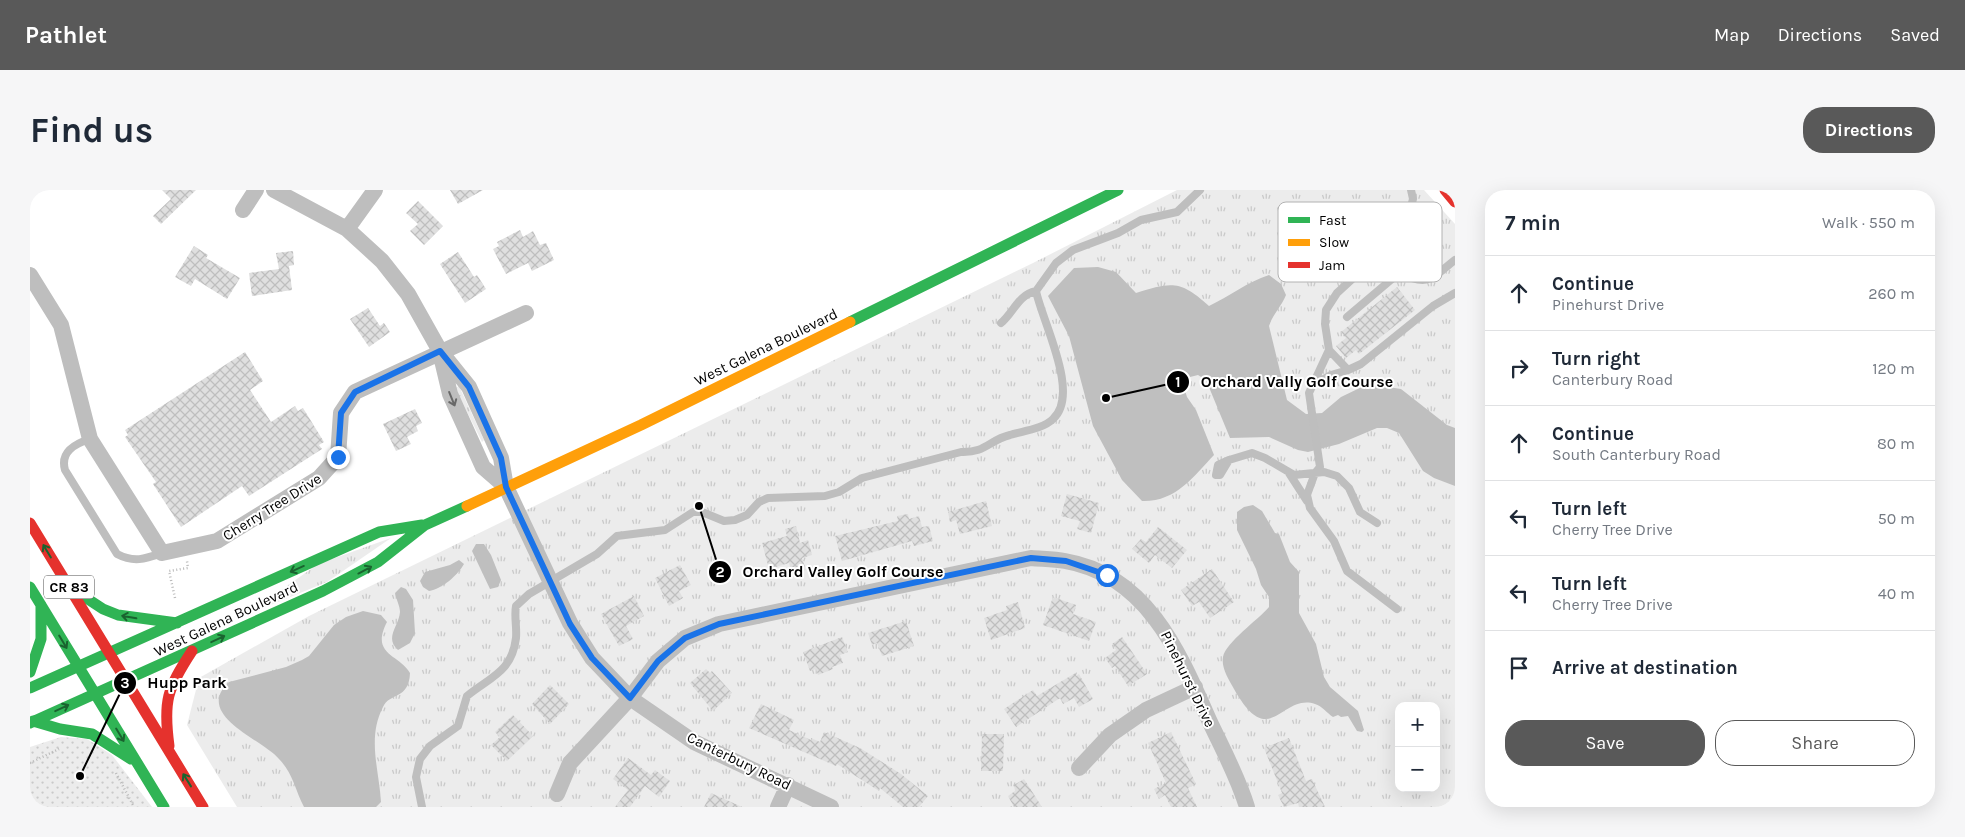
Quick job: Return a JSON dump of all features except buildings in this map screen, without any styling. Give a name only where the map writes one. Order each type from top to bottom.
[{"type":"main road","name":"West Galena Boulevard","points":[[31,722],[323,591],[378,562],[425,525],[641,425],[1118,190]]},
{"type":"main road","points":[[1445,190],[1455,202]]},
{"type":"main road","name":"CR 83","points":[[30,523],[203,807]]},
{"type":"main road","name":"West Galena Boulevard","points":[[30,688],[379,532],[425,525]]},
{"type":"main road","name":"CR 83","points":[[30,587],[164,807]]},
{"type":"main road","points":[[69,587],[103,609],[118,615],[177,623]]},
{"type":"main road","points":[[30,672],[39,656],[43,634],[41,605]]},
{"type":"main road","points":[[170,753],[165,720],[165,703],[168,688],[192,651]]},
{"type":"main road","points":[[31,722],[92,734],[138,764]]},
{"type":"street","points":[[243,210],[256,190]]},
{"type":"street","name":"Canterbury Road","points":[[274,190],[347,229],[382,260],[400,283],[422,316],[440,351],[469,387],[501,458],[506,487],[570,624],[592,658],[630,698],[694,742],[831,807]]},
{"type":"street","points":[[347,229],[375,190]]},
{"type":"street","points":[[30,275],[61,325],[90,439],[162,553]]},
{"type":"street","name":"Cherry Tree Drive","points":[[162,553],[217,541],[320,478],[338,457],[341,413],[355,392],[440,351],[526,313]]},
{"type":"street","name":"Pinehurst Drive","points":[[557,794],[570,763],[630,698],[658,661],[685,638],[719,624],[1031,558],[1066,561],[1107,575],[1144,602],[1168,633],[1195,687],[1247,807]]},
{"type":"street","points":[[1079,768],[1117,730],[1146,710],[1195,687]]},
{"type":"street","points":[[778,807],[788,785]]},
{"type":"lane","points":[[1001,323],[1008,317],[1019,300],[1036,291],[1056,263],[1072,250],[1118,233],[1141,220],[1177,212],[1200,190]]},
{"type":"lane","points":[[1442,271],[1455,260]]},
{"type":"lane","points":[[1310,508],[1307,495],[1315,473],[1318,471],[1319,461],[1309,392],[1329,350],[1325,318],[1329,302],[1349,282]]},
{"type":"lane","points":[[1347,317],[1388,282]]},
{"type":"lane","points":[[422,807],[416,777],[420,759],[430,746],[458,726],[467,696],[492,680],[506,666],[516,637],[516,606],[525,597],[597,554],[617,536],[664,530],[693,512],[702,512],[724,520],[735,520],[747,514],[759,502],[768,498],[833,494],[862,478],[952,454],[976,452],[1002,437],[1051,421],[1060,408],[1063,390],[1054,342],[1039,305],[1036,291]]},
{"type":"lane","points":[[1313,384],[1361,364],[1386,341],[1433,306],[1455,293]]},
{"type":"lane","points":[[1329,350],[1348,370]]},
{"type":"lane","points":[[90,439],[79,442],[65,453],[62,461],[65,470],[117,554],[139,560],[162,553]]},
{"type":"lane","points":[[1229,460],[1252,454],[1270,460],[1294,475],[1324,472],[1337,476],[1348,488],[1360,512],[1377,523]]},
{"type":"lane","points":[[1289,473],[1298,485],[1310,508],[1334,540],[1346,571],[1397,609]]},
{"type":"path","points":[[175,598],[170,571],[188,568],[187,561]]},
{"type":"path","points":[[30,763],[62,748]]},
{"type":"path","points":[[113,769],[134,807]]},
{"type":"green space","points":[[1177,190],[1424,190],[1435,202],[1278,202],[1278,282],[1442,282],[1442,210],[1455,224],[1455,807],[237,807],[187,725],[199,678],[309,616],[1033,263]]},
{"type":"green space","points":[[459,386],[484,440],[482,442],[455,388]]},
{"type":"green space","points":[[391,538],[327,582],[246,615],[318,564]]},
{"type":"green space","points":[[61,737],[87,739],[112,755],[152,807],[30,807],[30,747]]},
{"type":"shaded area","points":[[1098,267],[1116,272],[1136,293],[1167,285],[1183,288],[1190,291],[1209,306],[1253,281],[1269,275],[1281,284],[1286,295],[1269,326],[1287,400],[1306,414],[1322,413],[1341,397],[1368,384],[1401,389],[1447,425],[1455,428],[1455,486],[1434,478],[1423,471],[1399,433],[1387,428],[1377,428],[1339,444],[1308,452],[1298,450],[1269,437],[1230,438],[1206,380],[1198,375],[1186,378],[1183,384],[1187,397],[1196,410],[1214,455],[1183,487],[1174,493],[1154,500],[1142,501],[1122,480],[1093,426],[1069,336],[1048,296],[1074,268]]},
{"type":"shaded area","points":[[1253,505],[1262,511],[1275,533],[1279,534],[1290,562],[1299,572],[1299,613],[1316,644],[1324,677],[1330,687],[1358,711],[1364,730],[1362,732],[1357,731],[1348,716],[1341,717],[1338,715],[1333,717],[1315,704],[1303,703],[1293,706],[1266,719],[1257,717],[1246,708],[1224,670],[1223,657],[1225,651],[1269,607],[1269,597],[1261,585],[1256,569],[1237,530],[1237,512],[1244,507]]},
{"type":"shaded area","points":[[476,544],[484,544],[491,555],[501,580],[498,587],[490,589],[472,551]]},
{"type":"shaded area","points":[[459,560],[464,564],[449,581],[434,590],[429,591],[423,587],[420,581],[425,572],[450,565]]},
{"type":"shaded area","points":[[401,587],[406,589],[413,600],[415,633],[410,643],[398,650],[392,641],[392,636],[400,612],[395,593]]},
{"type":"shaded area","points":[[363,611],[381,615],[387,622],[382,641],[384,648],[410,673],[406,688],[403,692],[386,702],[378,719],[375,754],[381,802],[376,807],[304,807],[284,764],[225,716],[219,705],[220,694],[229,682],[286,667],[309,656],[334,625],[346,617]]},
{"type":"traffic: fast","points":[[850,322],[1118,190]]},
{"type":"traffic: fast","points":[[30,723],[323,591],[378,562],[425,525],[467,506]]},
{"type":"traffic: fast","points":[[30,688],[379,532],[422,525]]},
{"type":"traffic: fast","points":[[30,587],[164,807]]},
{"type":"traffic: fast","points":[[74,590],[103,609],[118,615],[177,623]]},
{"type":"traffic: fast","points":[[30,672],[41,639],[41,605]]},
{"type":"traffic: fast","points":[[33,721],[60,729],[92,734],[131,759]]},
{"type":"traffic: slow","points":[[467,506],[641,425],[850,322]]},
{"type":"traffic: jam","points":[[1445,190],[1455,202]]},
{"type":"traffic: jam","points":[[30,523],[203,807]]},
{"type":"traffic: jam","points":[[169,746],[167,731],[169,696],[177,676],[192,651]]},
{"type":"place","name":"Orchard Vally Golf Course","points":[[1106,398]]},
{"type":"place","name":"Orchard Valley Golf Course","points":[[699,506]]},
{"type":"place","name":"Hupp Park","points":[[80,776]]},
{"type":"route","points":[[338,457],[341,413],[355,392],[440,351],[469,387],[501,458],[506,487],[570,624],[592,658],[630,698],[658,661],[685,638],[719,624],[1031,558],[1066,561],[1107,575]]}]
